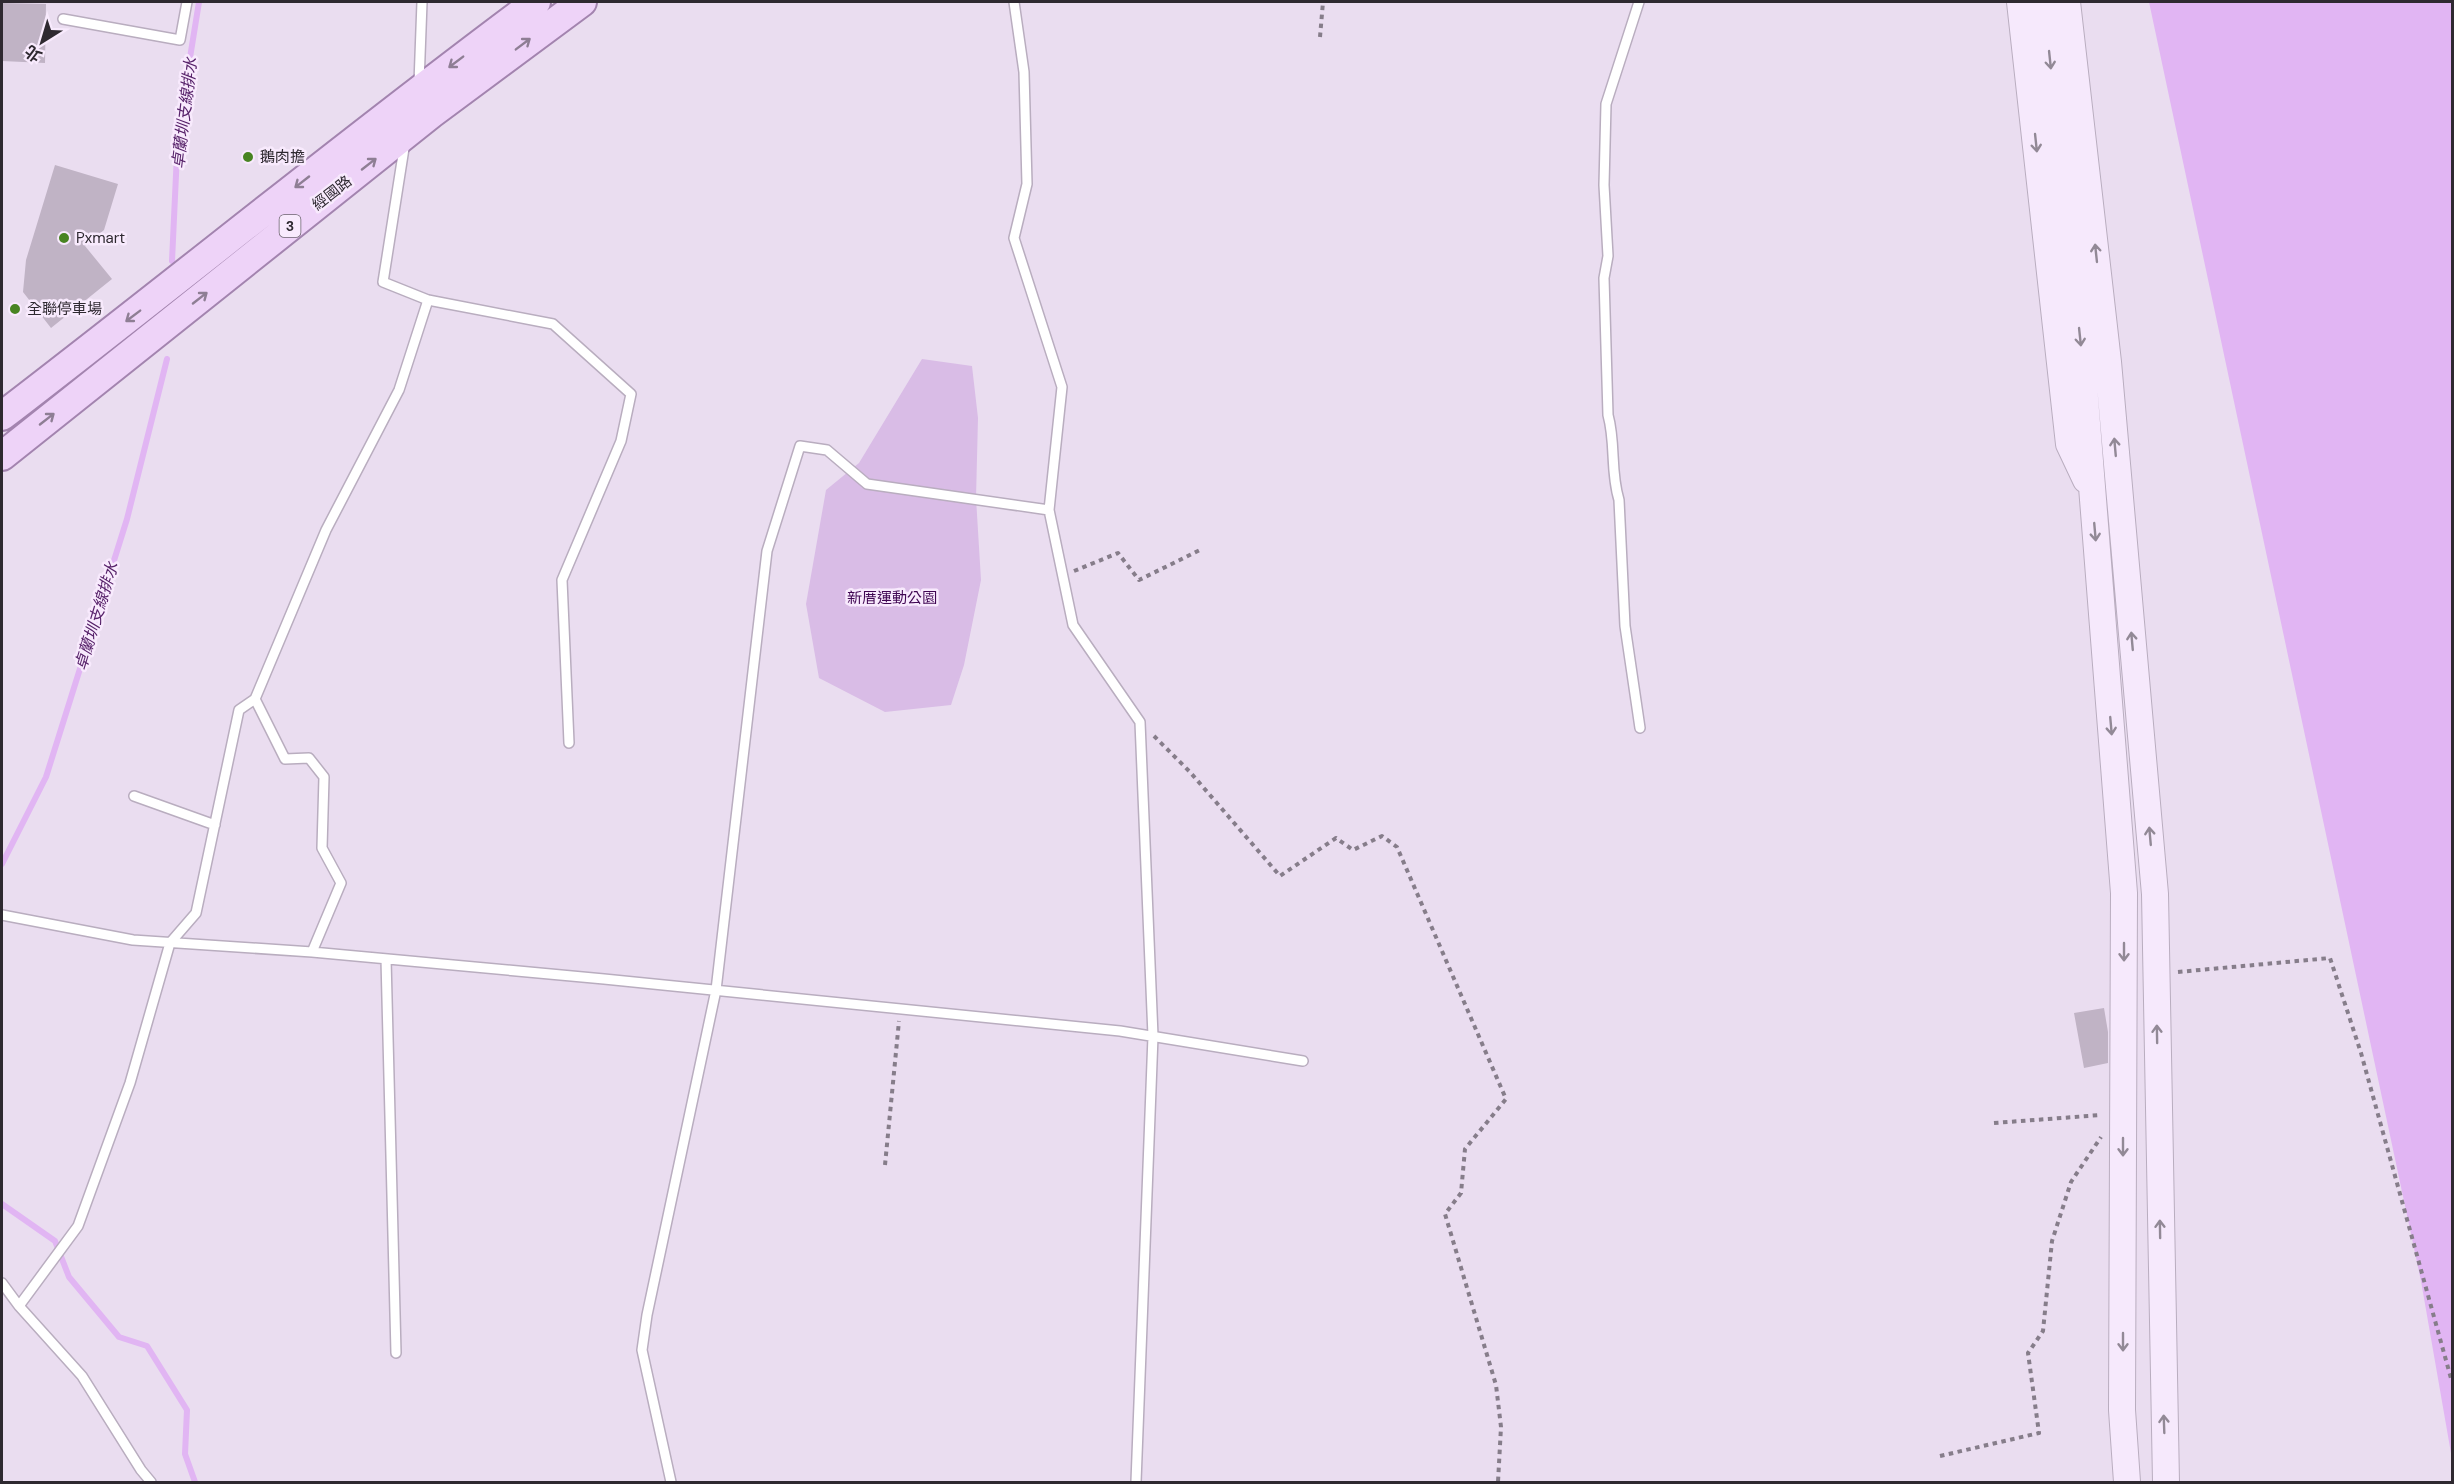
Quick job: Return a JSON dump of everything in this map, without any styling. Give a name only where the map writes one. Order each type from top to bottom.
[{"type":"main road","name":"經國路","points":[[2,456],[406,134],[425,102],[536,2]]},
{"type":"main road","name":"經國路","points":[[2,416],[160,295],[425,102],[582,2]]},
{"type":"main road","points":[[2020,2],[2068,444],[2092,491]]},
{"type":"main road","points":[[2044,2],[2081,347],[2124,893],[2120,1114],[2122,1410],[2127,1482]]},
{"type":"main road","points":[[2067,2],[2108,362],[2155,894],[2166,1482]]},
{"type":"main road","points":[[2092,491],[2118,483]]},
{"type":"lane","points":[[63,19],[180,40],[187,2]]},
{"type":"lane","points":[[422,2],[425,102]]},
{"type":"lane","points":[[1014,2],[1024,72],[1028,184],[1014,238],[1062,387],[1049,510],[1073,626],[1140,722],[1153,1036],[1136,1482]]},
{"type":"lane","points":[[1639,2],[1606,104],[1604,184],[1608,256],[1604,278],[1608,415],[1613,433],[1613,480],[1619,500],[1625,626],[1640,728]]},
{"type":"lane","points":[[406,134],[383,282],[428,300],[553,324],[631,394],[621,441],[562,580],[569,742]]},
{"type":"lane","points":[[19,1306],[78,1226],[130,1083],[170,943],[196,913],[239,710],[255,699],[326,530],[399,390],[428,300]]},
{"type":"lane","points":[[671,1482],[642,1350],[647,1315],[716,990],[767,551],[800,446],[828,450],[867,484],[1049,510]]},
{"type":"lane","points":[[255,699],[285,759],[309,758],[324,777],[322,848],[341,883],[312,952]]},
{"type":"lane","points":[[134,796],[215,825]]},
{"type":"lane","points":[[2,915],[133,940],[312,952],[900,1009],[1153,1036],[1304,1061]]},
{"type":"lane","points":[[386,959],[396,1353]]},
{"type":"lane","points":[[2,1283],[19,1306],[82,1376],[141,1470],[151,1482]]},
{"type":"path","points":[[1320,37],[1323,2]]},
{"type":"path","points":[[1063,576],[1118,553],[1139,580],[1200,550]]},
{"type":"path","points":[[1140,722],[1190,772],[1280,876],[1336,838],[1353,850],[1382,836],[1397,847],[1506,1099],[1466,1149],[1461,1193],[1445,1214],[1496,1385],[1501,1427],[1498,1482]]},
{"type":"path","points":[[2156,974],[2330,958],[2361,1053],[2452,1382]]},
{"type":"path","points":[[885,1165],[900,1009]]},
{"type":"path","points":[[1994,1123],[2120,1114]]},
{"type":"path","points":[[1940,1456],[2039,1433],[2028,1353],[2043,1331],[2052,1241],[2072,1182],[2120,1114]]},
{"type":"green space","name":"新厝運動公園","points":[[922,359],[972,366],[978,418],[976,498],[981,580],[964,665],[951,705],[885,712],[819,678],[806,604],[826,490],[859,463]]},
{"type":"shaded area","points":[[2149,2],[2452,2],[2452,1459],[2421,1281]]},
{"type":"building","points":[[2,3],[46,4],[45,63],[2,61]]},
{"type":"building","name":"Pxmart","points":[[55,165],[118,184],[104,230],[85,246],[112,279],[51,328],[23,292],[26,260]]},
{"type":"building","points":[[2104,1008],[2108,1032],[2108,1063],[2084,1068],[2074,1013]]},
{"type":"waterway","name":"卓蘭圳支線排水","points":[[172,261],[178,132],[199,2]]},
{"type":"waterway","name":"卓蘭圳支線排水","points":[[2,864],[46,777],[127,519],[167,359]]},
{"type":"waterway","name":"卓蘭圳支線排水","points":[[2,1204],[55,1241],[69,1277],[119,1337],[147,1346],[187,1410],[185,1454],[195,1482]]},
{"type":"place","name":"鵝肉擔","points":[[248,157]]},
{"type":"place","name":"Pxmart","points":[[64,238]]},
{"type":"place","name":"全聯停車場","points":[[15,309]]}]
